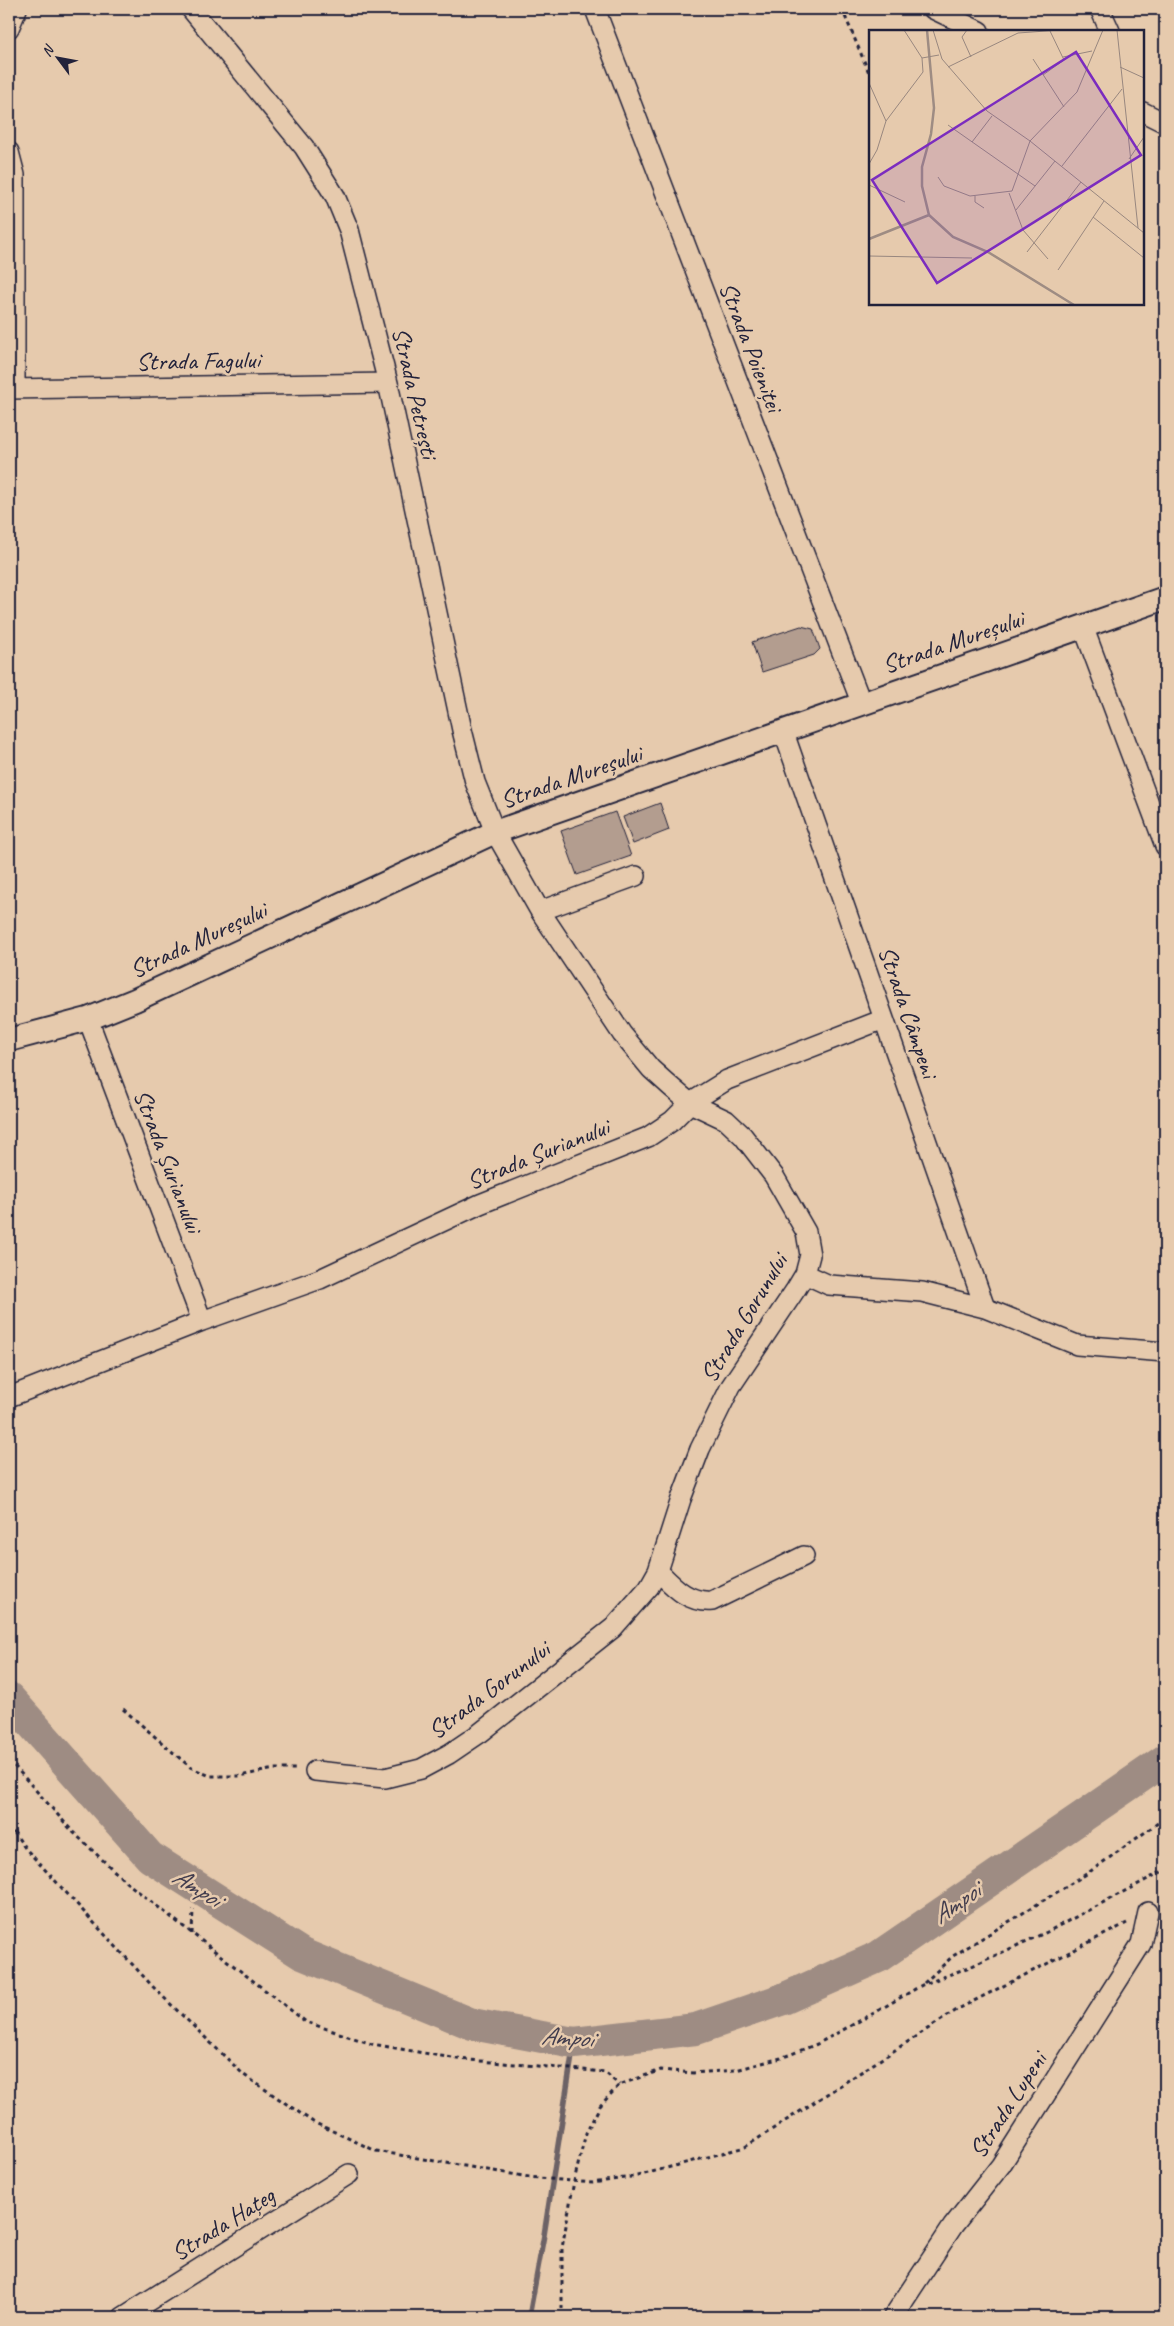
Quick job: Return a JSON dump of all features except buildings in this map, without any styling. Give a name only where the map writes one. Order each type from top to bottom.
[{"type":"street","points":[[9,28],[17,9]]},
{"type":"street","name":"Strada Petrești","points":[[191,9],[304,147],[335,196],[349,230],[388,383],[474,782],[495,832]]},
{"type":"street","name":"Strada Poieniței","points":[[595,9],[861,702]]},
{"type":"street","points":[[933,9],[977,30]]},
{"type":"street","points":[[1100,9],[1110,30]]},
{"type":"street","points":[[1144,110],[1165,123]]},
{"type":"street","points":[[9,152],[15,175],[12,389]]},
{"type":"street","name":"Strada Fagului","points":[[12,389],[388,383]]},
{"type":"street","name":"Strada Mureșului","points":[[9,1040],[88,1019],[144,996],[495,832],[784,733],[861,702],[1165,598]]},
{"type":"street","points":[[1082,626],[1165,846]]},
{"type":"street","name":"Strada Câmpeni","points":[[784,733],[985,1308]]},
{"type":"street","name":"Strada Gorunului","points":[[315,1771],[386,1778],[421,1769],[449,1754],[613,1628],[649,1587],[658,1571],[681,1499],[700,1449],[731,1386],[805,1274],[810,1255],[806,1232],[774,1176],[743,1136],[726,1120],[690,1103],[651,1069],[622,1034],[540,910],[495,832]]},
{"type":"street","points":[[540,910],[636,876]]},
{"type":"street","name":"Strada Șurianului","points":[[88,1019],[202,1321]]},
{"type":"street","name":"Strada Șurianului","points":[[9,1397],[202,1321],[320,1279],[480,1204],[648,1136],[672,1121],[690,1103],[727,1080],[884,1019]]},
{"type":"street","points":[[805,1274],[829,1285],[922,1292],[985,1308],[1076,1345],[1165,1352]]},
{"type":"street","points":[[658,1571],[672,1586],[688,1597],[700,1602],[712,1601],[804,1556]]},
{"type":"street","name":"Strada Lupeni","points":[[893,2317],[953,2226],[1001,2165],[1141,1944],[1148,1912]]},
{"type":"street","name":"Strada Hațeg","points":[[123,2317],[349,2174]]},
{"type":"path","points":[[842,9],[869,73]]},
{"type":"path","points":[[123,1709],[190,1767],[210,1776],[240,1776],[290,1768],[315,1771]]},
{"type":"path","points":[[9,1760],[73,1832],[126,1882],[306,2022],[372,2044],[458,2059],[605,2072],[619,2084]]},
{"type":"path","points":[[922,1985],[953,1956],[1050,1897],[1165,1818]]},
{"type":"path","points":[[9,1826],[25,1848],[156,1990],[244,2074],[313,2122],[376,2151],[529,2176],[593,2183],[637,2176],[745,2147],[960,2008],[1148,1912]]},
{"type":"path","points":[[562,2317],[562,2248],[574,2181],[586,2133],[600,2106],[619,2084],[661,2070],[693,2073],[736,2070],[781,2058],[817,2044],[874,2014],[922,1985],[972,1966],[1047,1932],[1165,1870]]},
{"type":"path","points":[[192,1935],[193,1908]]},
{"type":"waterway","name":"Ampoi","points":[[9,1698],[150,1857],[302,1954],[472,2024],[574,2043],[696,2029],[783,1999],[878,1957],[1165,1760]]},
{"type":"waterway","points":[[529,2317],[544,2235],[574,2043]]}]
